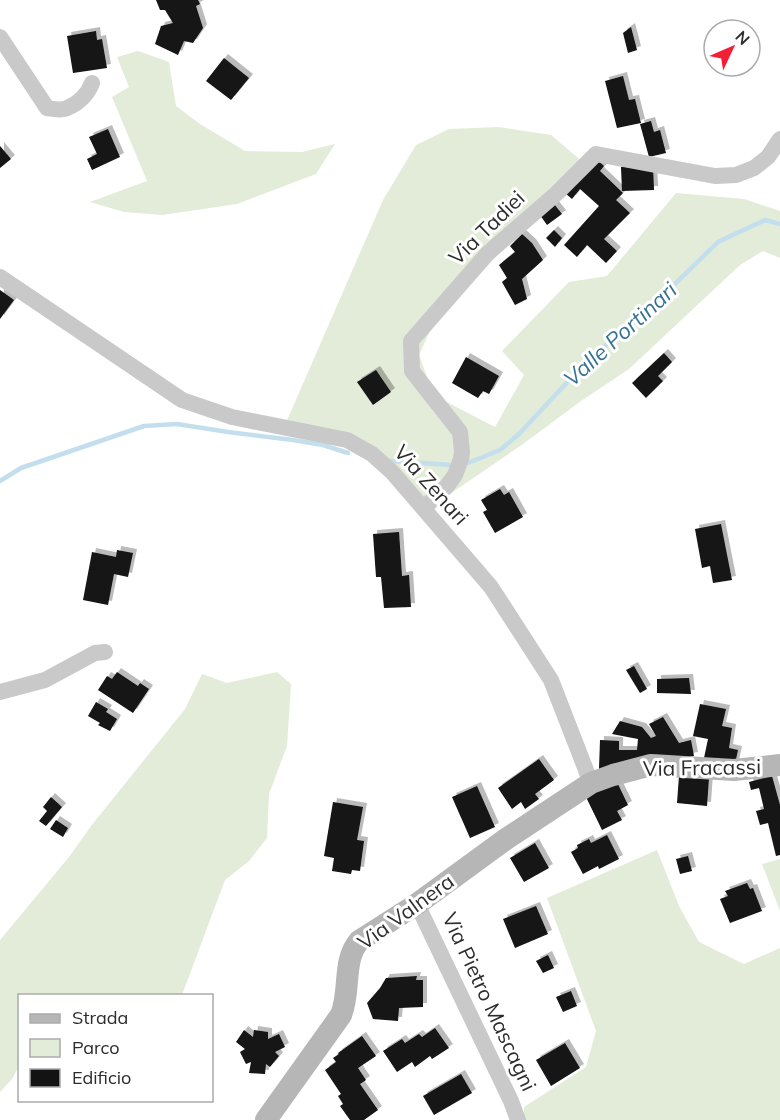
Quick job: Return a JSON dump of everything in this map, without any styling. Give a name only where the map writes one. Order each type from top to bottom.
[{"type":"street","points":[[0,37],[47,108],[66,109],[84,96],[92,83]]},
{"type":"street","name":"Via Tadiei","points":[[424,508],[440,494],[455,475],[462,452],[460,432],[412,371],[411,341],[488,253],[556,194],[596,154],[715,176],[736,175],[754,168],[768,157],[780,139]]},
{"type":"street","name":"Via Zenari","points":[[0,277],[182,400],[232,417],[346,440],[361,447],[384,464],[491,587],[551,680],[591,783]]},
{"type":"street","points":[[0,692],[45,680],[94,653],[105,652]]},
{"type":"street","name":"Via Fracassi","points":[[591,783],[651,765],[734,770],[780,765]]},
{"type":"street","name":"Via Valnera","points":[[266,1120],[341,1015],[346,1004],[352,948],[506,839],[591,783]]},
{"type":"street","name":"Via Pietro Mascagni","points":[[417,904],[518,1120]]},
{"type":"green space","points":[[138,51],[169,62],[176,106],[200,124],[245,151],[302,152],[335,144],[316,174],[237,204],[162,215],[124,212],[90,202],[147,181],[112,97],[129,87],[117,57]]},
{"type":"green space","points":[[498,127],[551,135],[585,164],[435,320],[419,355],[430,385],[439,398],[495,427],[524,375],[502,351],[569,282],[607,276],[676,193],[744,199],[780,211],[780,258],[763,251],[740,265],[629,369],[425,511],[384,466],[344,443],[285,425],[383,200],[416,145],[449,129]]},
{"type":"green space","points":[[277,672],[291,684],[287,746],[269,794],[267,838],[249,861],[225,880],[182,994],[18,994],[18,1068],[12,1079],[0,1092],[0,940],[69,857],[91,826],[185,709],[202,674],[227,683]]},
{"type":"green space","points":[[657,850],[679,906],[699,942],[744,964],[780,948],[780,1120],[524,1120],[524,1107],[586,1067],[596,1031],[547,898]]},
{"type":"green space","points":[[780,859],[780,911],[762,864]]},
{"type":"building","points":[[156,0],[198,0],[200,4],[196,6],[203,28],[193,43],[184,41],[178,55],[155,44],[161,26],[173,23],[165,10],[160,10]]},
{"type":"building","points":[[631,27],[637,50],[628,53],[623,33]]},
{"type":"building","points":[[96,31],[97,40],[102,39],[107,68],[73,73],[67,36]]},
{"type":"building","points":[[224,58],[249,78],[231,100],[206,81]]},
{"type":"building","points":[[623,76],[629,100],[635,99],[641,123],[617,128],[605,81]]},
{"type":"building","points":[[651,121],[654,132],[660,130],[666,153],[649,157],[640,124]]},
{"type":"building","points":[[108,129],[120,157],[92,170],[87,159],[97,154],[89,137]]},
{"type":"building","points":[[0,146],[11,159],[0,168]]},
{"type":"building","points":[[596,159],[604,166],[600,171],[623,193],[616,200],[630,213],[604,239],[617,251],[606,263],[587,245],[577,257],[564,245],[599,206],[580,189],[572,199],[565,193]]},
{"type":"building","points":[[653,166],[654,190],[622,191],[621,167]]},
{"type":"building","points":[[554,204],[562,214],[547,225],[540,215]]},
{"type":"building","points":[[554,230],[562,238],[555,247],[546,238]]},
{"type":"building","points":[[522,234],[532,243],[543,260],[522,279],[527,299],[515,305],[502,282],[507,278],[499,265],[515,252],[510,246]]},
{"type":"building","points":[[0,290],[14,300],[0,319]]},
{"type":"building","points":[[664,353],[672,362],[658,376],[663,381],[646,398],[632,383]]},
{"type":"building","points":[[466,357],[499,376],[489,394],[483,391],[478,398],[452,383]]},
{"type":"building","points":[[376,370],[391,392],[373,405],[357,382]]},
{"type":"building","points":[[500,489],[504,495],[509,492],[523,517],[495,533],[483,512],[487,510],[481,500]]},
{"type":"building","points":[[721,524],[732,580],[713,583],[710,566],[702,568],[695,529]]},
{"type":"building","points":[[399,532],[402,576],[409,575],[411,607],[384,608],[381,577],[376,577],[373,534]]},
{"type":"building","points":[[117,550],[133,553],[128,577],[114,574],[108,605],[83,600],[92,552],[116,557]]},
{"type":"building","points":[[634,666],[647,689],[640,693],[626,670]]},
{"type":"building","points":[[117,672],[138,686],[140,683],[149,689],[133,713],[98,690],[107,676],[112,679]]},
{"type":"building","points":[[689,678],[691,694],[657,693],[657,679]]},
{"type":"building","points":[[96,702],[108,709],[106,712],[117,719],[110,731],[98,725],[100,723],[88,716]]},
{"type":"building","points":[[700,704],[726,709],[722,726],[732,728],[729,748],[738,750],[735,764],[704,758],[708,739],[693,736]]},
{"type":"building","points":[[663,717],[679,743],[691,740],[694,756],[620,769],[599,769],[600,740],[619,741],[619,750],[637,750],[638,739],[612,734],[620,721],[642,727],[651,738],[656,736],[649,724]]},
{"type":"building","points":[[539,759],[554,780],[535,794],[539,799],[525,809],[521,802],[512,809],[498,788]]},
{"type":"building","points":[[679,776],[709,778],[707,806],[677,803]]},
{"type":"building","points":[[772,776],[780,805],[780,855],[776,856],[768,823],[760,825],[756,811],[764,809],[759,788],[751,790],[749,782]]},
{"type":"building","points":[[616,780],[628,805],[617,811],[622,820],[602,830],[585,795]]},
{"type":"building","points":[[477,786],[495,827],[470,838],[452,797]]},
{"type":"building","points":[[51,797],[62,807],[46,826],[39,821],[47,811],[43,807]]},
{"type":"building","points":[[333,802],[363,807],[357,840],[364,841],[360,871],[352,870],[351,874],[332,871],[334,858],[324,856]]},
{"type":"building","points":[[56,820],[68,828],[63,837],[50,829]]},
{"type":"building","points":[[607,835],[619,859],[583,874],[571,852],[578,848],[577,845],[589,839],[591,843]]},
{"type":"building","points":[[535,843],[549,868],[524,882],[510,858]]},
{"type":"building","points":[[688,856],[692,871],[680,874],[676,859]]},
{"type":"building","points":[[747,883],[750,889],[753,888],[762,911],[730,923],[720,899],[728,896],[725,891]]},
{"type":"building","points":[[536,906],[548,934],[515,948],[503,919]]},
{"type":"building","points":[[548,955],[554,968],[543,973],[536,961]]},
{"type":"building","points":[[417,976],[416,980],[423,980],[423,1007],[399,1008],[398,1021],[373,1019],[367,1003],[386,978]]},
{"type":"building","points":[[571,991],[577,1006],[563,1012],[556,997]]},
{"type":"building","points":[[435,1028],[449,1048],[432,1059],[430,1056],[415,1067],[412,1062],[397,1072],[383,1051],[402,1039],[405,1043],[419,1034],[422,1037]]},
{"type":"building","points":[[244,1030],[253,1037],[254,1030],[268,1032],[268,1039],[279,1034],[285,1047],[275,1052],[279,1056],[270,1067],[266,1064],[265,1074],[249,1073],[251,1062],[246,1064],[240,1052],[245,1049],[236,1042]]},
{"type":"building","points":[[362,1036],[376,1056],[358,1068],[366,1080],[360,1084],[378,1110],[364,1120],[350,1120],[340,1106],[343,1104],[338,1096],[341,1094],[325,1070],[336,1062],[333,1058],[338,1053]]},
{"type":"building","points":[[565,1043],[580,1068],[551,1086],[536,1060]]},
{"type":"building","points":[[461,1074],[472,1093],[434,1115],[423,1096]]},
{"type":"waterway","name":"Valle Portinari","points":[[468,463],[500,450],[519,434],[587,361],[645,313],[718,242],[765,220],[780,224]]},
{"type":"waterway","name":"Valle Portinari","points":[[0,481],[21,468],[144,426],[177,424],[323,445],[348,453]]},
{"type":"waterway","name":"Valle Portinari","points":[[390,461],[452,465]]}]
